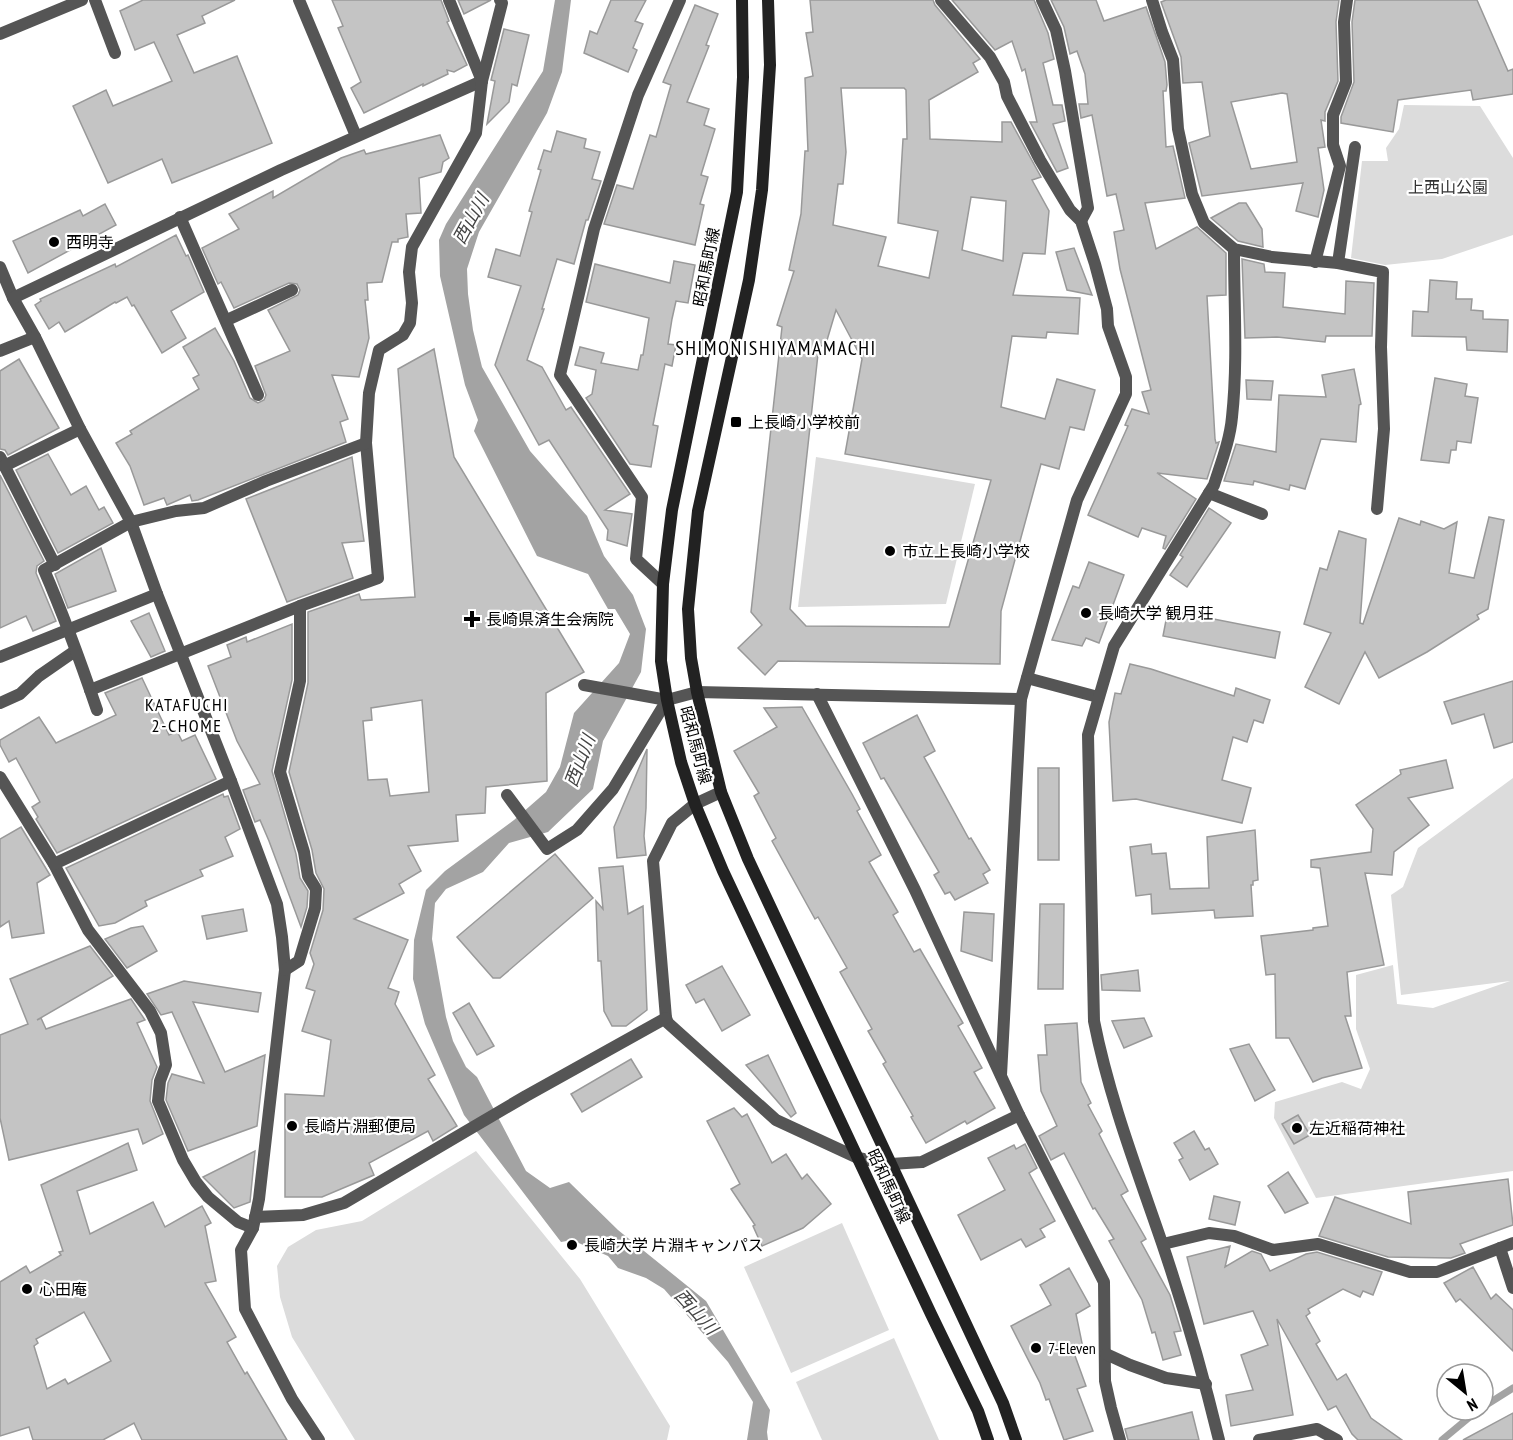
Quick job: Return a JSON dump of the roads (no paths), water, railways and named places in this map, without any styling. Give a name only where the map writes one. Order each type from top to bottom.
[{"type":"main road","name":"昭和馬町線","points":[[742,0],[743,77],[737,192],[672,510],[663,584],[661,661],[667,700],[681,762],[695,804],[723,871],[978,1411],[988,1440]]},
{"type":"main road","name":"昭和馬町線","points":[[768,0],[770,65],[762,190],[749,280],[697,522],[688,609],[691,658],[721,792],[748,859],[1003,1403],[1016,1440]]},
{"type":"street","points":[[0,34],[82,0]]},
{"type":"street","points":[[95,0],[115,53]]},
{"type":"street","points":[[299,0],[356,136]]},
{"type":"street","points":[[449,0],[482,81]]},
{"type":"street","points":[[90,690],[179,653],[378,578],[366,443],[369,393],[379,350],[403,335],[410,323],[412,303],[409,272],[412,247],[476,133],[482,81],[502,3],[500,0]]},
{"type":"street","points":[[663,584],[636,560],[642,497],[560,375],[594,229],[639,95],[680,0]]},
{"type":"street","points":[[941,0],[990,57],[1005,82],[1007,96],[1040,160],[1070,210],[1081,221],[1107,309],[1108,326],[1126,377],[1126,394],[1077,500],[1021,699],[1001,1075]]},
{"type":"street","points":[[1042,0],[1056,30],[1065,71],[1088,208],[1081,221]]},
{"type":"street","points":[[1152,0],[1173,60],[1178,129],[1192,194],[1204,223],[1234,249],[1315,262],[1338,263],[1383,272],[1381,346],[1384,429],[1377,509]]},
{"type":"street","points":[[1315,262],[1340,166],[1333,145],[1333,115],[1346,82],[1344,22],[1347,0]]},
{"type":"street","points":[[13,298],[180,217],[482,81]]},
{"type":"street","points":[[1338,263],[1355,147]]},
{"type":"street","points":[[180,217],[258,395]]},
{"type":"street","points":[[1219,1440],[1206,1384],[1102,1063],[1094,1022],[1088,735],[1114,646],[1214,485],[1224,457],[1232,419],[1235,345],[1234,249]]},
{"type":"street","points":[[0,267],[13,298],[80,429],[131,522],[179,653],[231,781],[277,904],[285,970],[254,1223],[241,1250],[245,1309],[292,1399],[319,1440]]},
{"type":"street","points":[[227,320],[292,290]]},
{"type":"street","points":[[0,351],[34,337]]},
{"type":"street","points":[[55,565],[2,461],[80,429]]},
{"type":"street","points":[[97,710],[69,629],[44,570],[131,522],[176,511],[204,508],[266,481],[366,443]]},
{"type":"street","points":[[1209,493],[1262,514]]},
{"type":"street","points":[[0,657],[157,594]]},
{"type":"street","points":[[285,970],[299,961],[315,908],[316,889],[308,876],[304,852],[280,772],[300,681],[300,606]]},
{"type":"street","points":[[0,703],[20,694],[39,676],[75,651]]},
{"type":"street","points":[[1027,678],[1098,698]]},
{"type":"street","points":[[584,686],[667,700],[697,692],[1021,699]]},
{"type":"street","points":[[817,694],[915,890],[1019,1115],[1104,1282],[1105,1381],[1120,1440]]},
{"type":"street","points":[[507,795],[547,849],[577,830],[613,789],[667,700]]},
{"type":"street","points":[[0,777],[54,864],[88,930],[150,1011],[161,1033],[166,1065],[160,1081],[158,1101],[183,1160],[196,1182],[208,1197],[238,1222],[254,1223],[303,1215],[344,1203],[526,1096],[666,1018]]},
{"type":"street","points":[[54,864],[231,781]]},
{"type":"street","points":[[721,792],[695,804],[672,823],[653,861],[668,1023],[776,1120],[858,1158],[891,1164],[922,1162],[1019,1115]]},
{"type":"street","points":[[1162,1244],[1209,1233],[1234,1236],[1273,1250],[1318,1244],[1410,1272],[1437,1272],[1513,1243]]},
{"type":"street","points":[[1500,1248],[1513,1288]]},
{"type":"street","points":[[1106,1354],[1166,1378],[1206,1384]]},
{"type":"street","points":[[1259,1440],[1317,1429],[1337,1440]]},
{"type":"water","name":"西山川","points":[[555,0],[571,0],[562,72],[547,113],[479,232],[467,269],[468,294],[473,330],[482,367],[530,451],[587,516],[604,556],[633,595],[646,629],[641,672],[603,741],[593,789],[548,832],[509,843],[483,872],[446,889],[435,903],[432,939],[446,1017],[453,1041],[466,1067],[477,1077],[526,1171],[550,1188],[569,1182],[618,1230],[706,1301],[770,1410],[768,1440],[747,1440],[753,1402],[728,1362],[664,1289],[646,1278],[618,1268],[608,1256],[572,1240],[561,1242],[464,1115],[425,1024],[413,979],[414,940],[426,890],[445,871],[514,820],[546,792],[560,767],[574,713],[619,663],[630,634],[615,609],[608,609],[588,574],[537,556],[474,431],[478,420],[465,385],[440,276],[439,240],[446,224],[543,71]]},
{"type":"waterway","points":[[1495,1399],[1513,1388]]},
{"type":"waterway","points":[[1442,1440],[1464,1422]]},
{"type":"place","name":"西明寺","points":[[54,242]]},
{"type":"place","name":"上長崎小学校前","points":[[736,422]]},
{"type":"place","name":"市立上長崎小学校","points":[[890,551]]},
{"type":"place","name":"長崎大学 観月荘","points":[[1086,613]]},
{"type":"place","name":"長崎県済生会病院","points":[[472,619]]},
{"type":"place","name":"長崎片淵郵便局","points":[[292,1126]]},
{"type":"place","name":"左近稲荷神社","points":[[1297,1128]]},
{"type":"place","name":"長崎大学 片淵キャンパス","points":[[572,1245]]},
{"type":"place","name":"心田庵","points":[[27,1289]]},
{"type":"place","name":"7-Eleven","points":[[1036,1348]]},
{"type":"district","name":"SHIMONISHIYAMAMACHI","points":[[776,348]]},
{"type":"district","name":"KATAFUCHI 2-CHOME","points":[[187,715]]},
{"type":"park label","name":"上西山公園","points":[[1448,187]]}]
